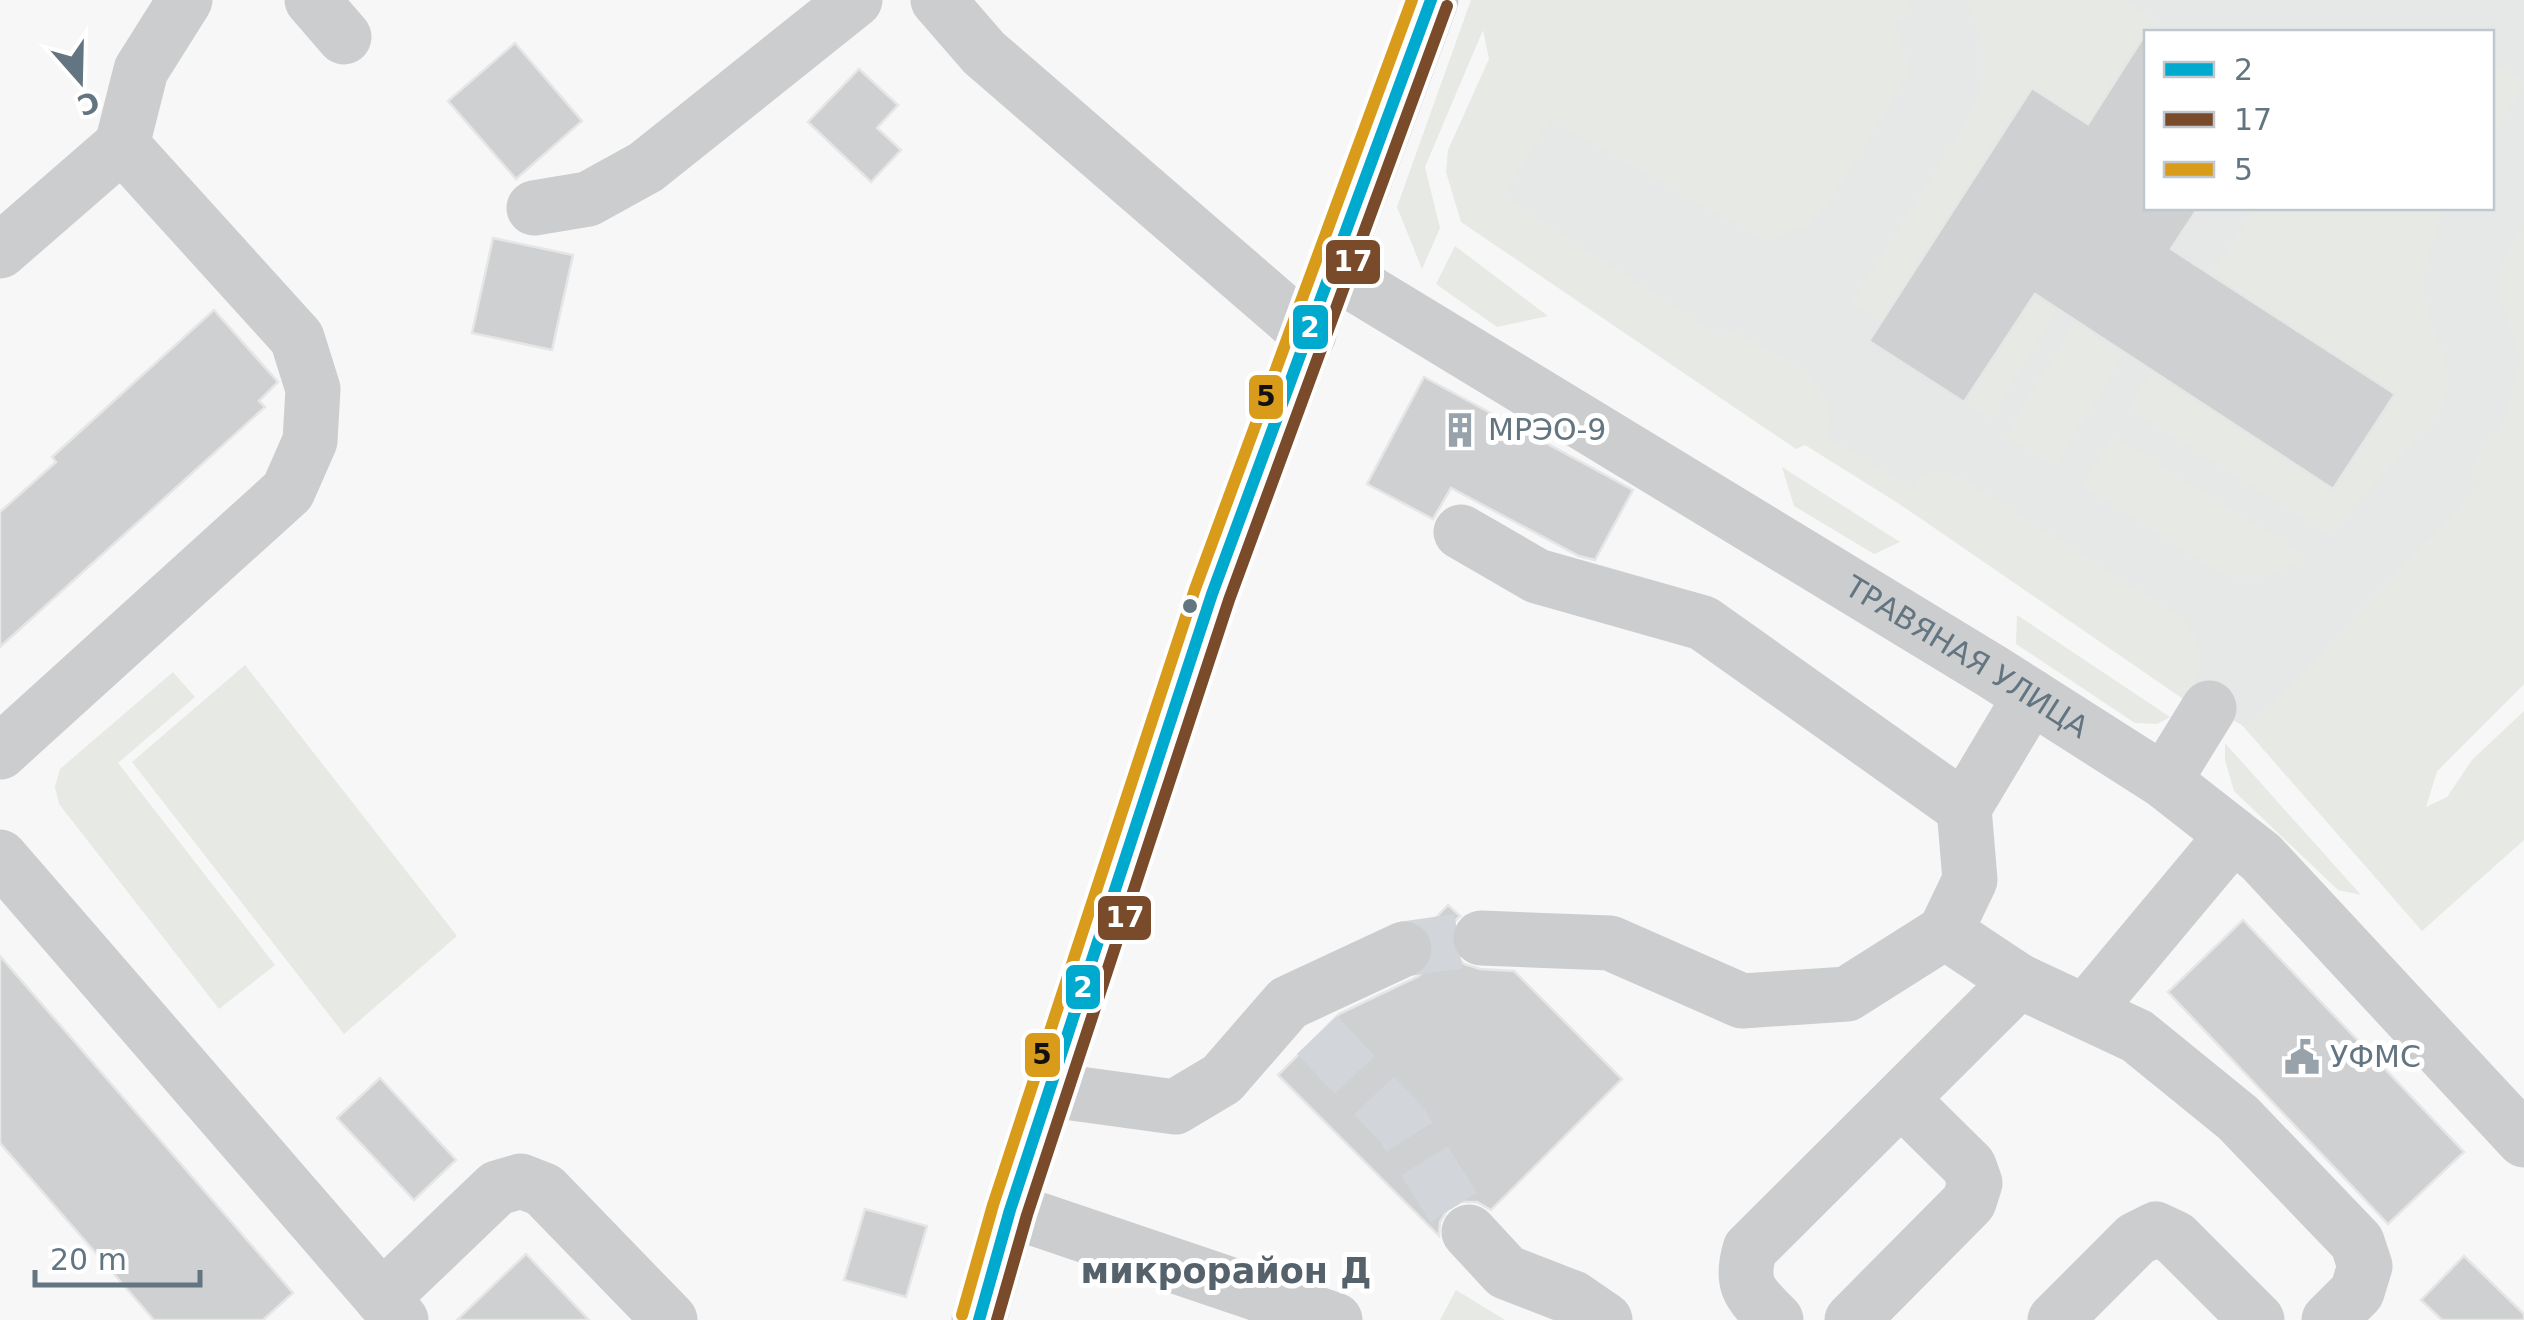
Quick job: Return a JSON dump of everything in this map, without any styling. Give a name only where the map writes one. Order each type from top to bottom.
[{"type":"street","points":[[0,251],[122,145],[141,70],[185,0]]},
{"type":"street","points":[[534,208],[588,200],[646,167],[855,0]]},
{"type":"street","points":[[938,0],[984,52],[1308,334]]},
{"type":"street","points":[[978,1320],[1010,1210],[1212,594],[1431,0]]},
{"type":"street","points":[[0,752],[288,491],[310,441],[313,389],[298,338],[122,145]]},
{"type":"street","name":"ТРАВЯНАЯ УЛИЦА","points":[[1333,271],[2164,781],[2261,856],[2524,1140]]},
{"type":"street","points":[[1462,532],[1537,576],[1703,622],[1964,808]]},
{"type":"street","points":[[1481,938],[1610,944],[1742,1002],[1847,994],[1945,932],[1970,880],[1964,808],[2031,696]]},
{"type":"street","points":[[2164,781],[2209,708]]},
{"type":"street","points":[[2086,1011],[2233,835]]},
{"type":"street","points":[[0,857],[392,1309],[497,1188],[521,1180],[544,1190],[670,1320]]},
{"type":"street","points":[[1945,932],[2019,981],[2137,1036],[2238,1118],[2357,1242],[2366,1266],[2357,1292],[2329,1320]]},
{"type":"street","points":[[1050,1090],[1175,1108],[1404,949]]},
{"type":"street","points":[[1776,1320],[1750,1293],[1743,1271],[1750,1250],[2019,981]]},
{"type":"street","points":[[1852,1320],[1969,1202],[1975,1183],[1969,1166],[1902,1098]]},
{"type":"street","points":[[1010,1210],[1335,1320]]},
{"type":"street","points":[[2055,1320],[2136,1239],[2156,1230],[2174,1238],[2257,1320]]},
{"type":"street","points":[[1469,1232],[1506,1272],[1573,1298],[1605,1320]]},
{"type":"shaded area","points":[[1471,0],[1908,0],[1913,14],[1893,23],[1909,62],[1907,77],[1825,209],[1808,225],[1766,241],[1550,119],[1503,196],[1721,337],[1733,330],[1790,363],[1825,398],[1831,416],[1827,437],[1912,488],[1932,472],[1958,476],[2177,615],[2194,634],[2201,655],[2198,678],[2186,701],[1901,505],[1805,445],[1796,449],[1461,222],[1446,172],[1448,150],[1489,59],[1483,30],[1425,167],[1440,228],[1422,269],[1397,207]]},
{"type":"shaded area","points":[[1537,0],[2524,0],[2524,684],[2437,771],[2425,809],[2371,869],[2242,725],[2209,708],[1901,505],[1473,188]]},
{"type":"shaded area","points":[[1967,0],[2124,0],[2155,20],[2149,30],[2144,30],[2144,37],[2088,124],[2031,88],[1881,322],[1852,301],[1959,134],[1979,95],[1983,46]]},
{"type":"shaded area","points":[[2494,62],[2524,81],[2494,135]]},
{"type":"shaded area","points":[[2254,210],[2445,210],[2429,252],[2424,289],[2448,369],[2447,397],[2440,412],[2328,534],[2129,408],[2151,371],[2334,489],[2395,394],[2211,275]]},
{"type":"shaded area","points":[[2524,223],[2524,684],[2437,771],[2426,807],[2447,797],[2472,760],[2524,711],[2524,840],[2422,931],[2242,725],[2260,718],[2484,480],[2470,466],[2498,431],[2507,412],[2521,358],[2498,289],[2500,268]]},
{"type":"shaded area","points":[[1455,246],[1548,316],[1497,327],[1436,284]]},
{"type":"shaded area","points":[[2034,296],[2057,310],[1990,419],[1964,402]]},
{"type":"shaded area","points":[[2075,322],[2124,354],[2056,466],[2005,436]]},
{"type":"shaded area","points":[[2113,436],[2306,556],[2287,569],[2265,576],[2242,578],[2220,573],[2082,485]]},
{"type":"shaded area","points":[[1782,467],[1900,542],[1874,554],[1794,506]]},
{"type":"shaded area","points":[[2017,615],[2170,717],[2157,724],[2135,723],[2016,644]]},
{"type":"shaded area","points":[[245,665],[457,936],[344,1034],[132,762]]},
{"type":"shaded area","points":[[173,672],[195,697],[118,763],[275,965],[219,1009],[59,804],[55,787],[60,769]]},
{"type":"shaded area","points":[[2225,743],[2361,895],[2338,890],[2234,791],[2225,760]]},
{"type":"shaded area","points":[[1456,1290],[1505,1320],[1440,1320]]},
{"type":"building","points":[[2144,36],[2144,210],[2197,210],[2171,249],[2395,394],[2333,489],[2035,294],[1964,402],[1869,341],[2032,88],[2088,124]]},
{"type":"building","points":[[515,43],[582,121],[516,179],[448,101]]},
{"type":"building","points":[[859,69],[898,105],[877,128],[901,150],[871,182],[808,122]]},
{"type":"building","points":[[493,238],[573,255],[552,350],[472,333]]},
{"type":"building","points":[[214,310],[278,382],[259,401],[265,407],[0,647],[0,512],[56,462],[52,457]]},
{"type":"building","name":"МРЭО-9","points":[[1424,377],[1633,490],[1595,560],[1579,556],[1451,488],[1433,519],[1367,484]]},
{"type":"building","points":[[1448,905],[1460,916],[1450,938],[1454,953],[1464,964],[1514,971],[1622,1079],[1491,1210],[1477,1202],[1461,1202],[1447,1210],[1440,1222],[1439,1236],[1278,1075],[1339,1014],[1429,968],[1435,951],[1433,937],[1426,928]]},
{"type":"building","points":[[2243,920],[2464,1152],[2388,1224],[2168,992]]},
{"type":"building","points":[[0,956],[293,1293],[263,1320],[154,1320],[0,1143]]},
{"type":"building","points":[[380,1078],[456,1160],[414,1200],[337,1118]]},
{"type":"building","points":[[865,1209],[927,1226],[906,1297],[844,1280]]},
{"type":"building","points":[[526,1254],[589,1320],[457,1320]]},
{"type":"building","points":[[2464,1256],[2524,1314],[2524,1320],[2442,1320],[2421,1300]]},
{"type":"tunnel","points":[[1404,949],[1481,938]]},
{"type":"tunnel","points":[[1317,1035],[1402,1125],[1469,1232]]},
{"type":"transit line","name":"5","points":[[962,1315],[993,1205],[1195,589],[1412,0]]},
{"type":"transit line","name":"2","points":[[979,1320],[1010,1210],[1212,594],[1431,0]]},
{"type":"transit line","name":"17","points":[[997,1320],[1027,1215],[1229,600],[1447,6]]},
{"type":"place","name":"МРЭО-9","points":[[1460,430]]},
{"type":"place","name":"УФМС","points":[[2302,1057]]},
{"type":"district","name":"микрорайон Д","points":[[1226,1271]]}]
